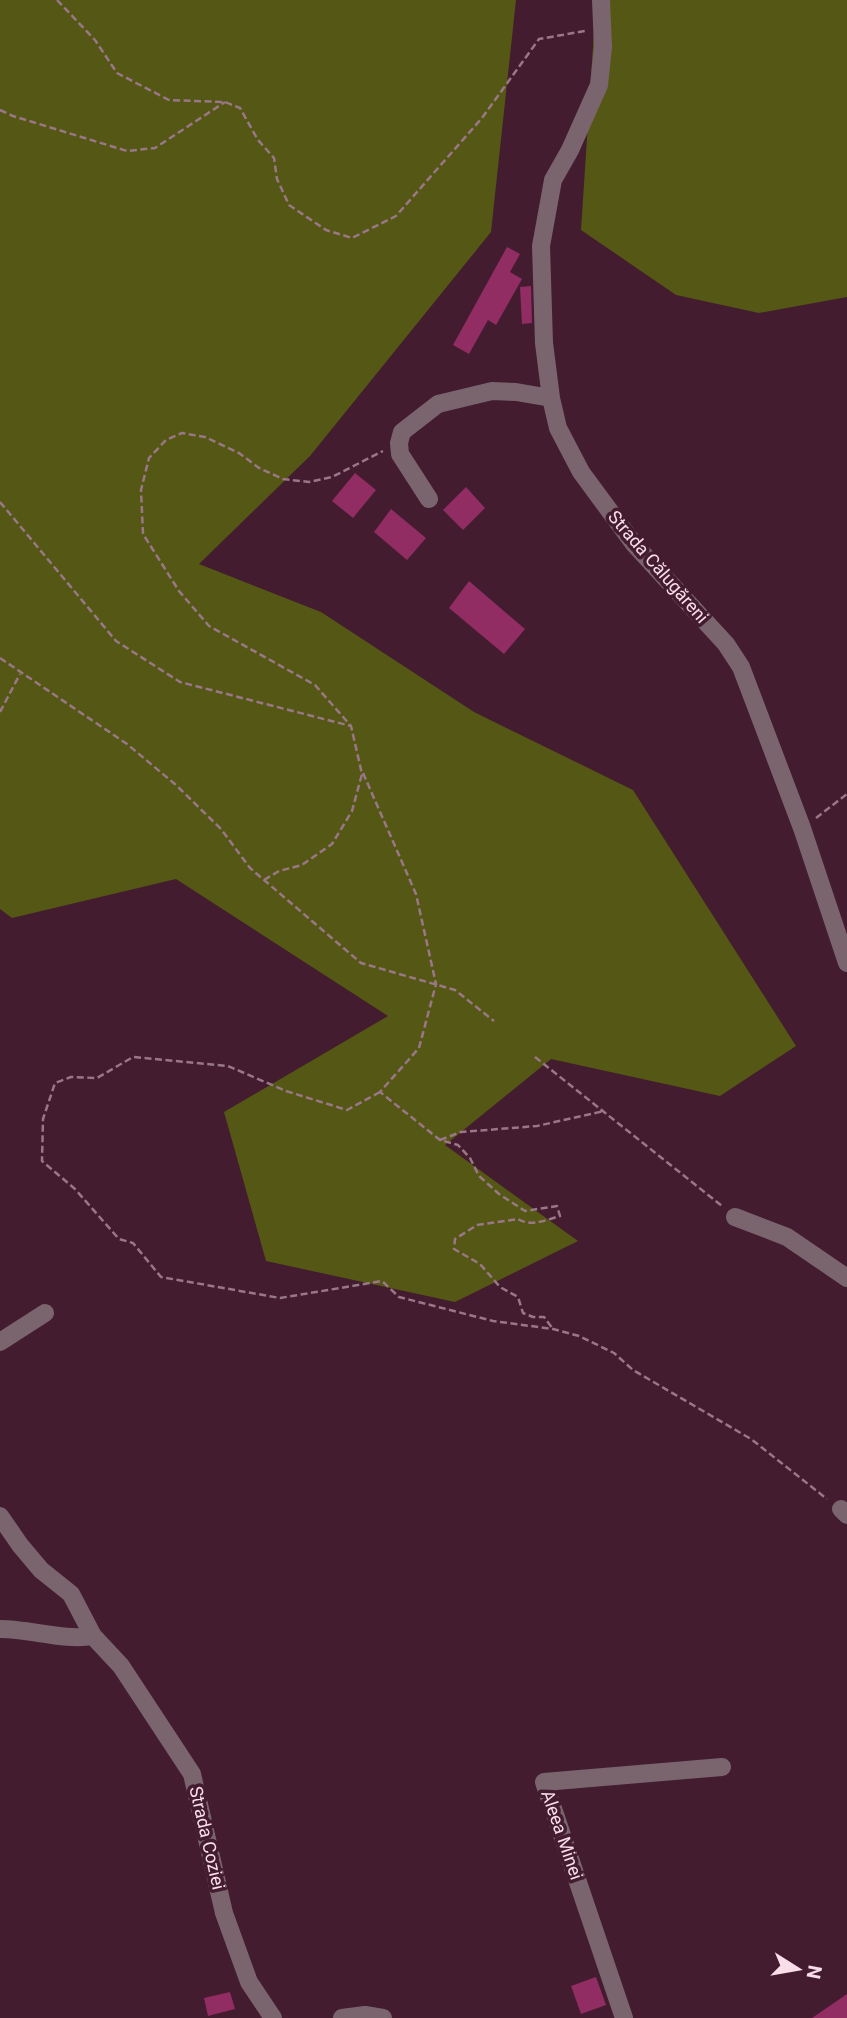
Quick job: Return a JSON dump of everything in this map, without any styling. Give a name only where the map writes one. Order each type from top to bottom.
[{"type":"street","name":"Strada Călugăreni","points":[[601,0],[603,29],[599,85],[570,150],[553,180],[541,246],[544,343],[558,428],[581,472],[634,544],[726,644],[741,667],[802,828],[847,963]]},
{"type":"street","points":[[429,499],[400,454],[402,432],[438,404],[492,391],[551,398]]},
{"type":"street","points":[[735,1217],[787,1237],[847,1278]]},
{"type":"street","points":[[0,1342],[45,1313]]},
{"type":"street","name":"Strada Coziei","points":[[0,1516],[41,1570],[71,1594],[93,1636],[121,1665],[192,1774],[225,1913],[249,1982],[273,2018]]},
{"type":"street","points":[[0,1629],[72,1637],[93,1636]]},
{"type":"street","name":"Aleea Minei","points":[[624,2018],[544,1782],[722,1767]]},
{"type":"street","points":[[342,2018],[365,2015],[383,2018]]},
{"type":"path","points":[[57,0],[95,40],[117,73],[169,100],[225,102],[240,108],[258,140],[274,158],[277,179],[289,205],[326,230],[352,237],[396,216],[482,118],[539,39],[603,29]]},
{"type":"path","points":[[0,110],[127,151],[155,148],[225,102]]},
{"type":"path","points":[[402,432],[382,452],[332,477],[309,482],[283,479],[258,468],[239,453],[205,437],[182,433],[166,440],[149,458],[141,490],[143,534],[179,591],[209,626],[315,685],[351,726],[362,771],[416,894],[436,984],[419,1048],[380,1092],[347,1110],[286,1091],[228,1066],[133,1058],[97,1077],[71,1077],[55,1083],[43,1119],[42,1161],[75,1188],[119,1239],[133,1243],[161,1277],[280,1298],[382,1281],[399,1297],[493,1321],[554,1329],[579,1336],[614,1353],[634,1370],[751,1439],[844,1512]]},
{"type":"path","points":[[0,502],[116,641],[180,682],[351,726]]},
{"type":"path","points":[[0,658],[127,744],[157,769],[221,829],[250,868],[361,963],[454,990],[494,1021]]},
{"type":"path","points":[[0,712],[20,673]]},
{"type":"path","points":[[264,880],[279,871],[302,865],[332,844],[352,811],[362,771]]},
{"type":"path","points":[[802,828],[847,794]]},
{"type":"path","points":[[535,1057],[735,1217]]},
{"type":"path","points":[[380,1092],[440,1140],[457,1145],[470,1158],[479,1175],[499,1194],[525,1211],[557,1206],[560,1216],[542,1222],[524,1223],[518,1219],[477,1225],[455,1239],[454,1250],[480,1264],[500,1287],[518,1297],[523,1313],[544,1317],[554,1329]]},
{"type":"path","points":[[440,1140],[461,1132],[537,1126],[604,1111]]},
{"type":"shaded area","points":[[0,0],[516,0],[491,232],[310,456],[199,564],[321,612],[474,712],[633,790],[796,1046],[720,1096],[551,1059],[445,1145],[578,1241],[455,1302],[266,1261],[224,1112],[388,1016],[176,879],[12,918],[0,909]]},
{"type":"shaded area","points":[[596,0],[847,0],[847,297],[759,313],[676,295],[581,230]]},
{"type":"building","points":[[507,247],[520,254],[510,272],[522,279],[496,325],[488,320],[469,354],[453,345]]},
{"type":"building","points":[[531,286],[532,323],[522,324],[520,287]]},
{"type":"building","points":[[355,473],[376,490],[353,518],[332,501]]},
{"type":"building","points":[[466,487],[485,508],[463,530],[443,510]]},
{"type":"building","points":[[391,509],[426,538],[407,560],[374,532]]},
{"type":"building","points":[[469,581],[525,629],[504,654],[449,608]]},
{"type":"building","points":[[596,1977],[606,2005],[581,2014],[571,1986]]},
{"type":"building","points":[[230,1992],[235,2009],[208,2016],[204,1998]]},
{"type":"building","points":[[847,1994],[847,2018],[812,2018]]}]
